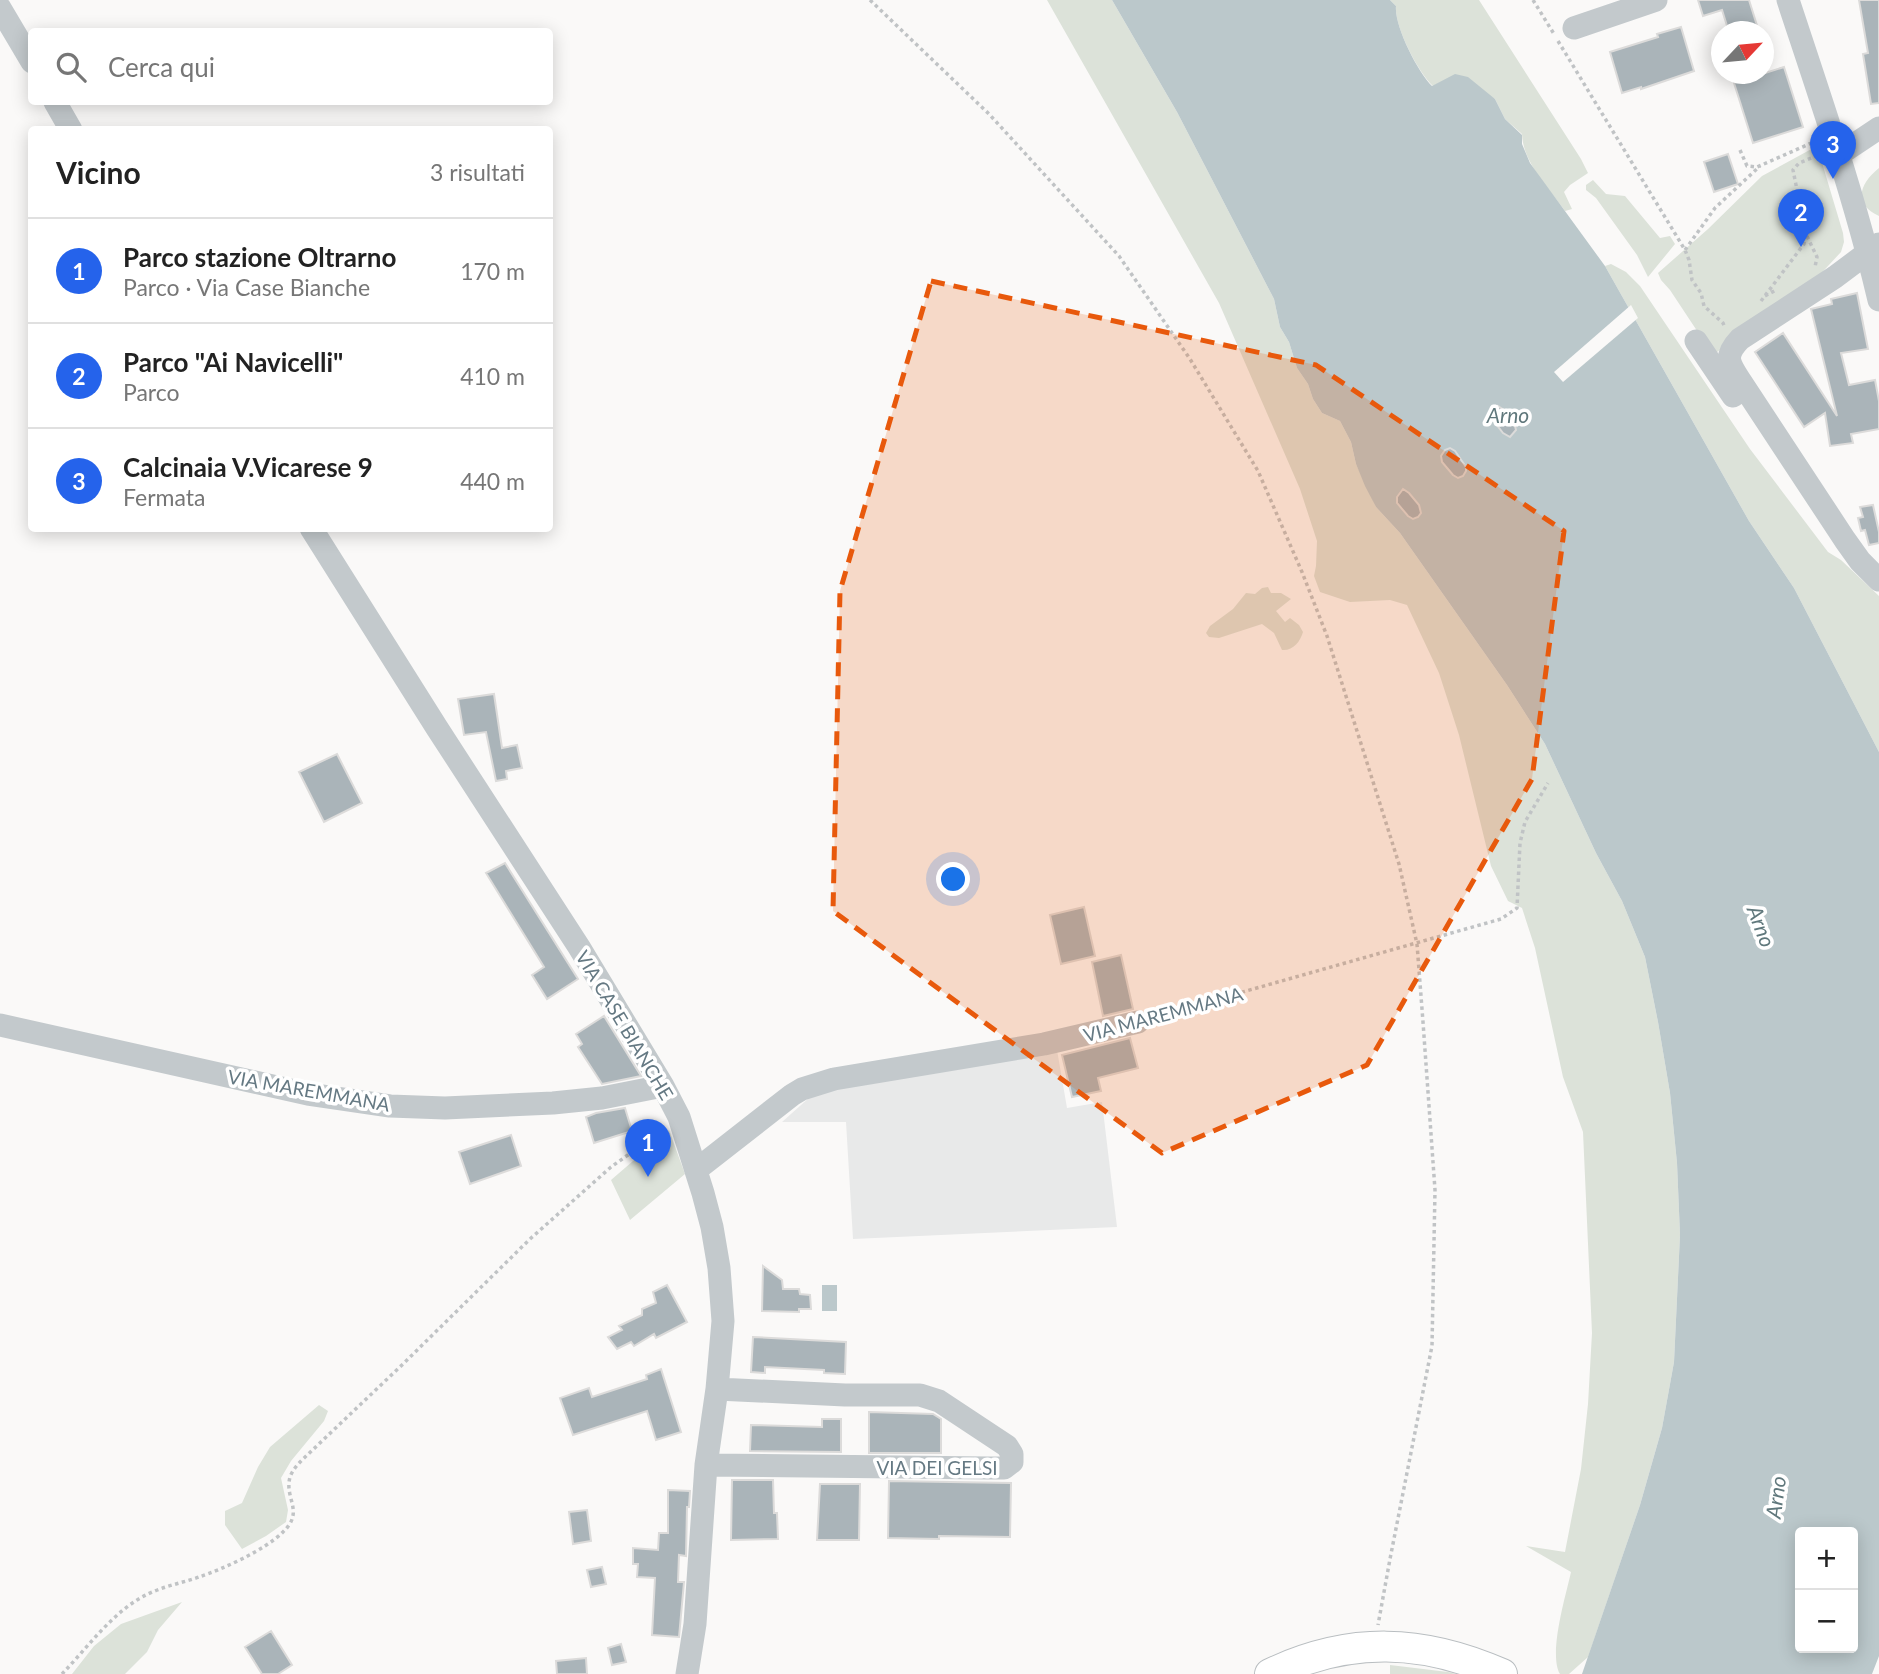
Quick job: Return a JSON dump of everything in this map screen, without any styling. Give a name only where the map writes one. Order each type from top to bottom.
[{"type":"main road","points":[[1270,1674],[1321,1654],[1375,1647],[1424,1649],[1445,1653],[1502,1674]]},
{"type":"street","points":[[1574,28],[1656,0]]},
{"type":"street","points":[[1788,0],[1873,248],[1879,300]]},
{"type":"street","points":[[0,8],[28,55]]},
{"type":"street","points":[[56,105],[69,126]]},
{"type":"street","points":[[1836,145],[1879,128]]},
{"type":"street","points":[[1873,248],[1835,277],[1740,339],[1731,349],[1729,358],[1741,383],[1844,540],[1879,581]]},
{"type":"street","points":[[1696,341],[1825,533],[1849,561],[1879,581]]},
{"type":"street","name":"VIA CASE BIANCHE","points":[[314,532],[579,947],[679,1117],[712,1227],[723,1321],[717,1389],[705,1465],[695,1624],[687,1674]]},
{"type":"street","name":"VIA MAREMMANA","points":[[696,1170],[792,1094],[817,1083],[1044,1044],[1138,1022]]},
{"type":"street","name":"VIA MAREMMANA","points":[[0,1025],[308,1094],[390,1106],[445,1108],[553,1103],[614,1096],[663,1086]]},
{"type":"street","name":"VIA DEI GELSI","points":[[705,1465],[1004,1468],[1012,1462],[1013,1454],[1007,1446],[940,1401],[920,1395],[845,1395],[717,1389]]},
{"type":"path","points":[[870,0],[989,114],[1119,256],[1190,359],[1258,471],[1302,572],[1327,636],[1399,864],[1416,944],[1435,1190],[1432,1346],[1375,1647]]},
{"type":"path","points":[[1533,0],[1685,250],[1692,280],[1701,293],[1704,306],[1723,323],[1732,338],[1731,349]]},
{"type":"path","points":[[1740,150],[1747,166],[1760,166],[1836,145]]},
{"type":"path","points":[[1809,273],[1816,266],[1817,257],[1806,234],[1793,170],[1798,163],[1836,145]]},
{"type":"path","points":[[1685,250],[1715,208],[1760,166]]},
{"type":"path","points":[[1757,306],[1804,244],[1806,234]]},
{"type":"path","points":[[1765,296],[1781,288]]},
{"type":"path","name":"VIA MAREMMANA","points":[[1138,1022],[1501,919],[1517,908],[1520,843],[1525,822],[1548,783]]},
{"type":"path","points":[[62,1674],[131,1603],[161,1588],[223,1568],[281,1534],[294,1516],[289,1482],[290,1475],[302,1460],[530,1239],[611,1167],[679,1117]]},
{"type":"highlighted area","points":[[931,281],[1316,365],[1564,531],[1532,779],[1367,1065],[1162,1153],[833,911],[840,591]]},
{"type":"shaded area","points":[[1047,0],[1112,0],[1177,112],[1274,299],[1280,327],[1313,399],[1322,413],[1340,421],[1376,507],[1400,533],[1545,744],[1596,853],[1622,901],[1645,957],[1670,1093],[1677,1163],[1680,1235],[1674,1362],[1662,1428],[1640,1505],[1588,1657],[1569,1674],[1560,1674],[1556,1653],[1559,1624],[1571,1572],[1526,1546],[1565,1552],[1581,1469],[1592,1333],[1583,1132],[1563,1077],[1535,948],[1522,908],[1508,901],[1491,866],[1459,735],[1439,673],[1407,605],[1390,600],[1350,602],[1320,592],[1314,576],[1317,541],[1300,489],[1219,303]]},
{"type":"shaded area","points":[[1390,0],[1479,0],[1588,173],[1564,192],[1572,209],[1565,211],[1538,175],[1523,145],[1522,134],[1505,119],[1495,99],[1455,75],[1433,86],[1408,48],[1396,15],[1396,6]]},
{"type":"shaded area","points":[[1817,146],[1843,233],[1841,252],[1815,280],[1713,355],[1658,273],[1762,176]]},
{"type":"shaded area","points":[[1879,168],[1879,216],[1865,206],[1862,193],[1867,180]]},
{"type":"shaded area","points":[[1593,180],[1606,194],[1625,196],[1660,238],[1670,236],[1675,244],[1648,277],[1637,255],[1596,198],[1586,190],[1586,185]]},
{"type":"shaded area","points":[[1611,264],[1626,272],[1640,286],[1750,449],[1828,552],[1841,560],[1879,596],[1879,752],[1794,588],[1749,521],[1605,266]]},
{"type":"shaded area","points":[[1268,587],[1271,593],[1281,593],[1291,599],[1276,611],[1285,622],[1290,618],[1299,625],[1303,632],[1296,645],[1282,650],[1274,633],[1262,624],[1219,638],[1209,637],[1206,633],[1210,626],[1233,609],[1246,593],[1255,594]]},
{"type":"shaded area","points":[[1057,1050],[1067,1108],[1102,1102],[1117,1227],[853,1239],[846,1122],[782,1122],[810,1097],[826,1089]]},
{"type":"shaded area","points":[[669,1130],[685,1174],[630,1220],[611,1180]]},
{"type":"shaded area","points":[[319,1405],[328,1411],[324,1421],[291,1461],[281,1478],[288,1510],[286,1522],[242,1549],[225,1525],[225,1511],[242,1503],[270,1447]]},
{"type":"shaded area","points":[[182,1602],[158,1630],[147,1652],[125,1674],[72,1674],[94,1646],[121,1624]]},
{"type":"shaded area","points":[[1390,1665],[1448,1672],[1456,1674],[1390,1674]]},
{"type":"water","name":"Arno","points":[[1112,0],[1390,0],[1396,6],[1396,15],[1408,48],[1432,86],[1455,74],[1468,77],[1495,99],[1505,119],[1522,135],[1522,144],[1530,163],[1605,266],[1749,521],[1794,588],[1879,752],[1879,1656],[1872,1674],[1582,1674],[1640,1505],[1662,1428],[1674,1362],[1680,1235],[1677,1163],[1670,1093],[1645,957],[1622,901],[1596,853],[1545,744],[1400,533],[1376,507],[1340,421],[1322,413],[1297,368],[1289,342],[1280,327],[1274,299],[1177,112]]},
{"type":"water","points":[[822,1285],[837,1285],[837,1311],[822,1311]]},
{"type":"pier","points":[[1631,305],[1638,318],[1563,382],[1554,372]]},
{"type":"building","points":[[1698,0],[1749,0],[1756,21],[1726,21],[1722,10],[1703,16]]},
{"type":"building","points":[[1859,0],[1879,0],[1879,103],[1871,104],[1863,54],[1868,53]]},
{"type":"building","points":[[1681,27],[1694,71],[1622,93],[1610,52]]},
{"type":"building","points":[[1784,67],[1803,127],[1753,143],[1734,84],[1774,84],[1774,70]]},
{"type":"building","points":[[1728,154],[1738,184],[1714,192],[1704,162]]},
{"type":"building","points":[[1857,293],[1868,349],[1841,353],[1849,385],[1875,380],[1879,401],[1879,429],[1851,434],[1853,443],[1830,446],[1825,413],[1804,427],[1755,352],[1783,333],[1837,416],[1811,309],[1832,304],[1831,299]]},
{"type":"building","points":[[1498,406],[1515,426],[1516,430],[1510,437],[1503,433],[1493,420],[1492,415]]},
{"type":"building","points":[[1450,448],[1466,467],[1463,476],[1458,478],[1442,462],[1441,456]]},
{"type":"building","points":[[1403,489],[1419,505],[1421,513],[1418,517],[1413,519],[1408,516],[1397,503],[1397,497]]},
{"type":"building","points":[[1873,505],[1879,543],[1869,545],[1865,530],[1861,531],[1858,518],[1863,517],[1860,507]]},
{"type":"building","points":[[494,694],[502,748],[517,745],[522,768],[506,771],[507,779],[496,781],[486,732],[464,735],[458,699]]},
{"type":"building","points":[[337,754],[362,803],[324,822],[299,772]]},
{"type":"building","points":[[505,863],[578,979],[547,999],[532,975],[544,967],[486,873]]},
{"type":"building","points":[[1084,907],[1095,956],[1061,964],[1050,915]]},
{"type":"building","points":[[1121,955],[1133,1009],[1103,1016],[1092,962]]},
{"type":"building","points":[[604,1016],[641,1076],[602,1084],[578,1047],[582,1044],[576,1034]]},
{"type":"building","points":[[1130,1038],[1138,1068],[1098,1078],[1101,1091],[1072,1097],[1062,1055]]},
{"type":"building","points":[[625,1108],[632,1131],[594,1143],[586,1117]]},
{"type":"building","points":[[511,1135],[521,1166],[470,1184],[459,1152]]},
{"type":"building","points":[[763,1266],[782,1280],[783,1289],[799,1289],[800,1294],[810,1295],[811,1309],[799,1309],[799,1312],[762,1311]]},
{"type":"building","points":[[667,1285],[687,1322],[656,1338],[654,1334],[634,1346],[631,1342],[617,1349],[608,1337],[622,1330],[619,1326],[642,1315],[642,1309],[656,1303],[653,1292]]},
{"type":"building","points":[[753,1337],[846,1342],[845,1374],[824,1373],[824,1370],[765,1367],[765,1373],[751,1372]]},
{"type":"building","points":[[661,1369],[681,1432],[656,1440],[647,1411],[573,1435],[560,1398],[589,1388],[592,1397],[647,1379],[646,1375]]},
{"type":"building","points":[[869,1412],[933,1414],[941,1419],[941,1453],[869,1453]]},
{"type":"building","points":[[822,1419],[841,1419],[841,1452],[750,1451],[751,1425],[822,1427]]},
{"type":"building","points":[[732,1480],[773,1480],[778,1539],[731,1540]]},
{"type":"building","points":[[889,1481],[1011,1483],[1010,1537],[888,1538]]},
{"type":"building","points":[[820,1484],[860,1484],[859,1540],[817,1540]]},
{"type":"building","points":[[668,1490],[690,1491],[686,1556],[679,1555],[678,1582],[684,1582],[679,1637],[652,1635],[655,1578],[637,1577],[638,1564],[633,1564],[633,1548],[658,1550],[659,1533],[668,1533]]},
{"type":"building","points":[[587,1510],[591,1541],[573,1544],[569,1512]]},
{"type":"building","points":[[602,1567],[606,1584],[591,1587],[587,1570]]},
{"type":"building","points":[[271,1631],[292,1665],[278,1674],[262,1674],[245,1647]]},
{"type":"building","points":[[621,1644],[626,1662],[612,1665],[608,1648]]},
{"type":"building","points":[[586,1658],[587,1674],[557,1674],[556,1661]]},
{"type":"place","name":"Calcinaia V.Vicarese 9","points":[[1833,179]]},
{"type":"place","name":"Parco \"Ai Navicelli\"","points":[[1801,247]]},
{"type":"place","name":"Parco stazione Oltrarno","points":[[648,1177]]}]
